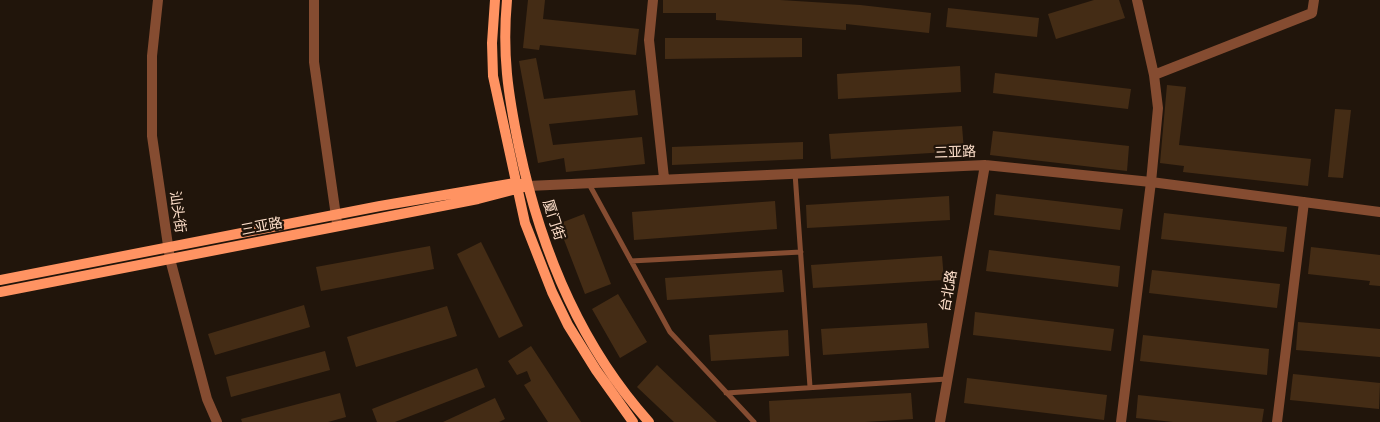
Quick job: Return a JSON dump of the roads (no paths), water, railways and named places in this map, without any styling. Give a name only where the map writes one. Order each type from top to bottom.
[{"type":"main road","name":"厦门街","points":[[495,0],[492,43],[493,76],[525,223],[552,292],[568,325],[596,370],[633,422]]},
{"type":"main road","name":"厦门街","points":[[507,0],[504,43],[505,75],[536,220],[562,287],[578,320],[646,421]]},
{"type":"main road","name":"三亚路","points":[[0,280],[336,215],[528,186]]},
{"type":"main road","name":"三亚路","points":[[0,292],[338,227],[516,187]]},
{"type":"street","name":"汕头街","points":[[158,0],[152,56],[152,136],[170,259],[207,399],[217,422]]},
{"type":"street","points":[[314,0],[314,62],[338,227]]},
{"type":"street","points":[[653,0],[649,40],[664,178]]},
{"type":"street","points":[[1121,422],[1151,182],[1158,108],[1154,75],[1137,0]]},
{"type":"street","points":[[1154,75],[1312,13],[1314,0]]},
{"type":"street","name":"三亚路","points":[[528,186],[664,178],[985,165],[1151,182],[1380,212]]},
{"type":"street","name":"台北路","points":[[940,422],[985,165]]},
{"type":"street","points":[[1278,422],[1304,202]]},
{"type":"lane","points":[[795,173],[810,387]]},
{"type":"lane","points":[[588,182],[670,332],[754,422]]},
{"type":"lane","points":[[631,261],[801,252]]},
{"type":"lane","points":[[726,392],[947,379]]}]
